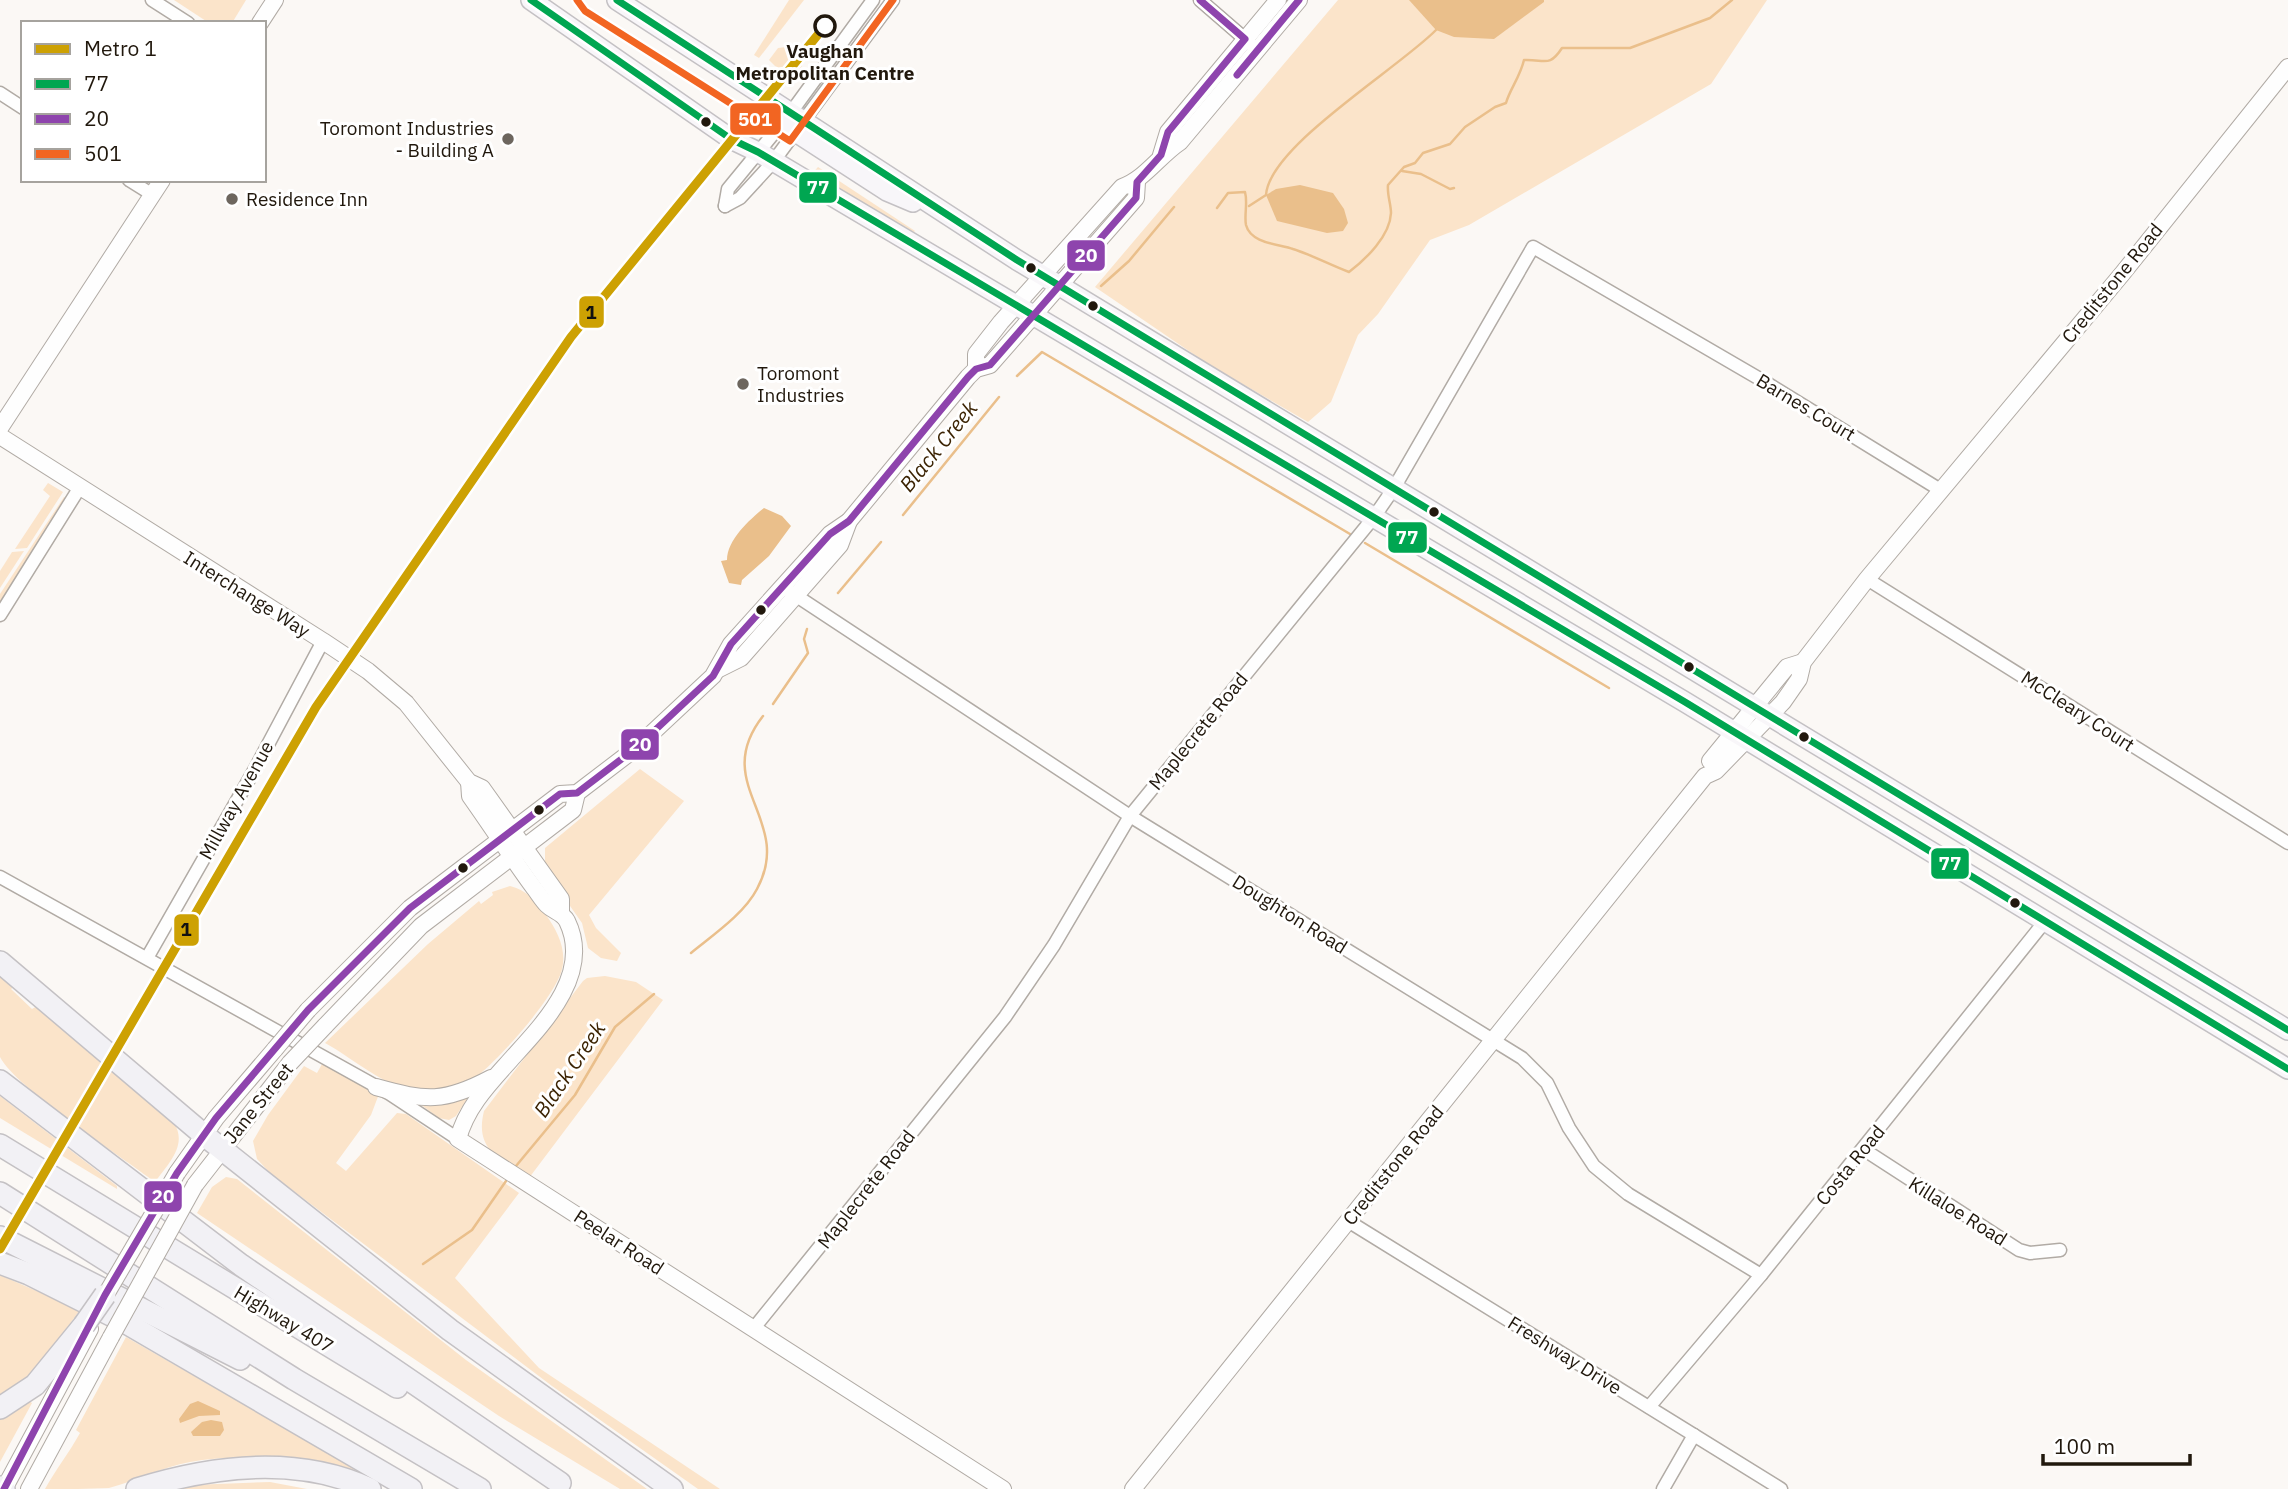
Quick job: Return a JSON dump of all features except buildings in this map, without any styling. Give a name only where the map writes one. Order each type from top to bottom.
[{"type":"highway","points":[[0,961],[204,1135],[450,1330],[672,1489]]},
{"type":"highway","points":[[0,1081],[241,1265],[565,1486]]},
{"type":"highway","name":"Highway 407","points":[[0,1145],[288,1322],[565,1486]]},
{"type":"highway","points":[[0,1193],[361,1420],[480,1489]]},
{"type":"highway","points":[[0,1237],[361,1420]]},
{"type":"highway","points":[[0,1263],[29,1274],[121,1321],[411,1489]]},
{"type":"highway","points":[[0,1408],[35,1385],[87,1327],[104,1295]]},
{"type":"highway","points":[[137,1489],[183,1475],[271,1466],[318,1474],[370,1489]]},
{"type":"main road","points":[[531,0],[731,139],[766,157],[1374,517],[2046,920],[2288,1069]]},
{"type":"main road","points":[[617,0],[794,122],[1394,488],[1764,709],[2288,1030]]},
{"type":"street","points":[[152,0],[185,21]]},
{"type":"street","points":[[261,21],[275,0]]},
{"type":"street","points":[[766,157],[794,122],[873,0]]},
{"type":"street","points":[[766,157],[893,0]]},
{"type":"street","points":[[1200,0],[1251,45]]},
{"type":"street","name":"Jane Street","points":[[1251,45],[1278,0]]},
{"type":"street","name":"Jane Street","points":[[104,1295],[177,1172],[204,1135],[308,1010],[410,908],[559,794],[577,793],[636,748],[719,669],[731,644],[789,592],[830,534],[849,521],[976,369],[976,354],[1023,310],[1122,187],[1138,182],[1161,155],[1168,132],[1251,45],[1299,0]]},
{"type":"street","name":"Creditstone Road","points":[[1133,1489],[1705,776],[1706,766],[1799,679],[1803,662],[1867,579],[2288,67]]},
{"type":"street","points":[[0,93],[21,107]]},
{"type":"street","points":[[132,182],[153,195]]},
{"type":"street","points":[[0,428],[161,182]]},
{"type":"street","name":"Maplecrete Road","points":[[754,1328],[998,1026],[1054,945],[1130,816],[1374,517],[1394,488],[1534,247],[1667,325]]},
{"type":"street","name":"Barnes Court","points":[[1667,325],[1942,491]]},
{"type":"street","name":"Interchange Way","points":[[0,436],[368,671],[406,703],[469,782],[470,796],[507,835]]},
{"type":"street","points":[[0,615],[80,487]]},
{"type":"street","name":"McCleary Court","points":[[1867,579],[2288,843]]},
{"type":"street","name":"Doughton Road","points":[[789,592],[1130,816],[1493,1040],[1541,1075],[1579,1144],[1609,1178],[1628,1194],[1761,1275]]},
{"type":"street","name":"Millway Avenue","points":[[147,958],[255,769],[323,641]]},
{"type":"street","name":"Jane Street","points":[[29,1489],[195,1185],[222,1149],[290,1063],[421,926],[573,810],[577,793]]},
{"type":"street","points":[[0,877],[376,1087],[458,1139],[465,1119],[493,1077],[544,1020],[568,985],[572,972],[574,944],[561,912],[549,907],[507,835]]},
{"type":"street","name":"Costa Road","points":[[1649,1407],[1761,1275],[2046,920]]},
{"type":"street","points":[[376,1087],[420,1099],[438,1099],[454,1096],[493,1077]]},
{"type":"street","name":"Peelar Road","points":[[458,1139],[1003,1489]]},
{"type":"street","name":"Killaloe Road","points":[[1863,1149],[2020,1250],[2030,1253],[2060,1250]]},
{"type":"street","name":"Freshway Drive","points":[[1348,1221],[1781,1489]]},
{"type":"street","points":[[3,1488],[87,1327]]},
{"type":"street","points":[[1663,1489],[1694,1435]]},
{"type":"shaded area","points":[[174,0],[246,0],[233,21],[206,21]]},
{"type":"shaded area","points":[[789,0],[804,0],[759,58],[754,55]]},
{"type":"shaded area","points":[[1338,0],[1767,0],[1711,84],[1469,225],[1430,240],[1378,314],[1358,335],[1331,402],[1308,422],[1208,364],[1095,287]]},
{"type":"shaded area","points":[[1409,0],[1544,2],[1494,39],[1454,37],[1436,30]]},
{"type":"shaded area","points":[[786,47],[801,58],[802,66],[795,75],[775,66],[769,60],[778,48]]},
{"type":"shaded area","points":[[818,167],[915,231],[810,176]]},
{"type":"shaded area","points":[[1300,185],[1333,193],[1344,209],[1348,223],[1343,231],[1327,233],[1277,221],[1266,195],[1276,189]]},
{"type":"shaded area","points":[[48,483],[63,492],[27,548],[15,549],[50,496],[43,490]]},
{"type":"shaded area","points":[[64,497],[66,498],[0,602],[0,594]]},
{"type":"shaded area","points":[[764,508],[782,516],[791,526],[769,556],[742,580],[741,585],[729,583],[721,561],[727,560],[731,545],[740,531]]},
{"type":"shaded area","points":[[24,551],[0,588],[0,571],[12,552]]},
{"type":"shaded area","points":[[640,769],[684,801],[589,915],[596,928],[621,953],[617,961],[601,958],[588,948],[582,923],[542,866],[545,864],[545,848]]},
{"type":"shaded area","points":[[510,886],[531,897],[554,927],[563,955],[562,969],[557,982],[532,1018],[481,1073],[454,1092],[435,1095],[418,1093],[389,1083],[325,1043],[428,944],[479,901],[481,904],[493,895],[492,892]]},
{"type":"shaded area","points":[[0,971],[16,985],[11,989],[32,1009],[39,1005],[174,1123],[178,1131],[178,1147],[155,1182],[47,1104],[10,1070],[0,1057]]},
{"type":"shaded area","points":[[605,976],[636,982],[663,1000],[529,1178],[500,1159],[486,1145],[482,1125],[484,1111],[583,981]]},
{"type":"shaded area","points":[[322,1064],[379,1094],[371,1115],[336,1163],[346,1171],[397,1113],[406,1114],[519,1193],[455,1278],[539,1368],[720,1489],[698,1489],[552,1386],[271,1174],[257,1159],[253,1141],[268,1115],[304,1066],[317,1073]]},
{"type":"shaded area","points":[[0,1096],[117,1186],[117,1189],[0,1118]]},
{"type":"shaded area","points":[[469,1096],[456,1116],[449,1120],[439,1118],[420,1104]]},
{"type":"shaded area","points":[[226,1177],[237,1179],[466,1360],[647,1489],[620,1489],[499,1416],[197,1213],[212,1187]]},
{"type":"shaded area","points":[[0,1275],[80,1310],[28,1381],[0,1398]]},
{"type":"shaded area","points":[[126,1337],[365,1474],[364,1477],[299,1463],[234,1458],[180,1464],[109,1488],[45,1489],[80,1433],[76,1430]]},
{"type":"shaded area","points":[[29,1401],[32,1403],[0,1462],[0,1416]]},
{"type":"shaded area","points":[[198,1401],[220,1411],[220,1415],[199,1416],[180,1423],[179,1419],[190,1404]]},
{"type":"shaded area","points":[[202,1422],[222,1422],[224,1430],[220,1436],[193,1436],[191,1432]]},
{"type":"shaded area","points":[[270,1482],[307,1489],[179,1489],[191,1485]]},
{"type":"waterway","name":"Black Creek","points":[[1217,208],[1228,193],[1245,192],[1246,225],[1254,236],[1300,251],[1349,272],[1369,254],[1390,222],[1388,185],[1404,167],[1415,163],[1423,153],[1450,144],[1465,127],[1495,107],[1506,103],[1524,60],[1550,60],[1562,48],[1630,48],[1710,18],[1732,0]]},
{"type":"waterway","points":[[1249,206],[1266,195],[1273,175],[1311,131],[1436,30]]},
{"type":"waterway","points":[[1402,171],[1421,174],[1450,189],[1454,188]]},
{"type":"waterway","name":"Black Creek","points":[[1101,286],[1129,261],[1174,207]]},
{"type":"waterway","points":[[1017,376],[1042,352],[1350,534]]},
{"type":"waterway","name":"Black Creek","points":[[903,515],[999,397]]},
{"type":"waterway","name":"Black Creek","points":[[838,593],[881,542]]},
{"type":"waterway","points":[[1365,543],[1609,688]]},
{"type":"waterway","name":"Black Creek","points":[[773,704],[808,653],[804,639],[807,629]]},
{"type":"waterway","name":"Black Creek","points":[[691,953],[744,907],[757,889],[766,864],[766,842],[747,783],[745,762],[749,740],[763,716]]},
{"type":"waterway","name":"Black Creek","points":[[516,1166],[575,1095],[615,1027],[654,994]]},
{"type":"waterway","name":"Black Creek","points":[[423,1264],[472,1230],[506,1181]]},
{"type":"metro line","name":"1","points":[[0,1249],[316,707],[571,337],[825,26]]},
{"type":"transit line","name":"77","points":[[531,0],[731,139],[758,152],[1685,702],[2288,1069]]},
{"type":"transit line","name":"501","points":[[577,0],[585,11],[790,141],[893,0]]},
{"type":"transit line","name":"77","points":[[617,0],[1017,260],[2288,1030]]},
{"type":"transit line","name":"20","points":[[4,1489],[105,1295],[177,1173],[216,1118],[308,1010],[410,908],[560,794],[577,793],[636,748],[713,676],[731,644],[830,534],[849,521],[968,377],[976,369],[990,365],[1136,198],[1137,182],[1161,155],[1168,132],[1245,39],[1200,0]]},
{"type":"transit line","name":"20","points":[[1237,75],[1299,0]]},
{"type":"place","name":"Vaughan Metropolitan Centre","points":[[825,26]]},
{"type":"place","name":"Toromont Industries - Building A","points":[[508,139]]},
{"type":"place","name":"Residence Inn","points":[[232,199]]},
{"type":"place","name":"Toromont Industries","points":[[743,384]]}]
